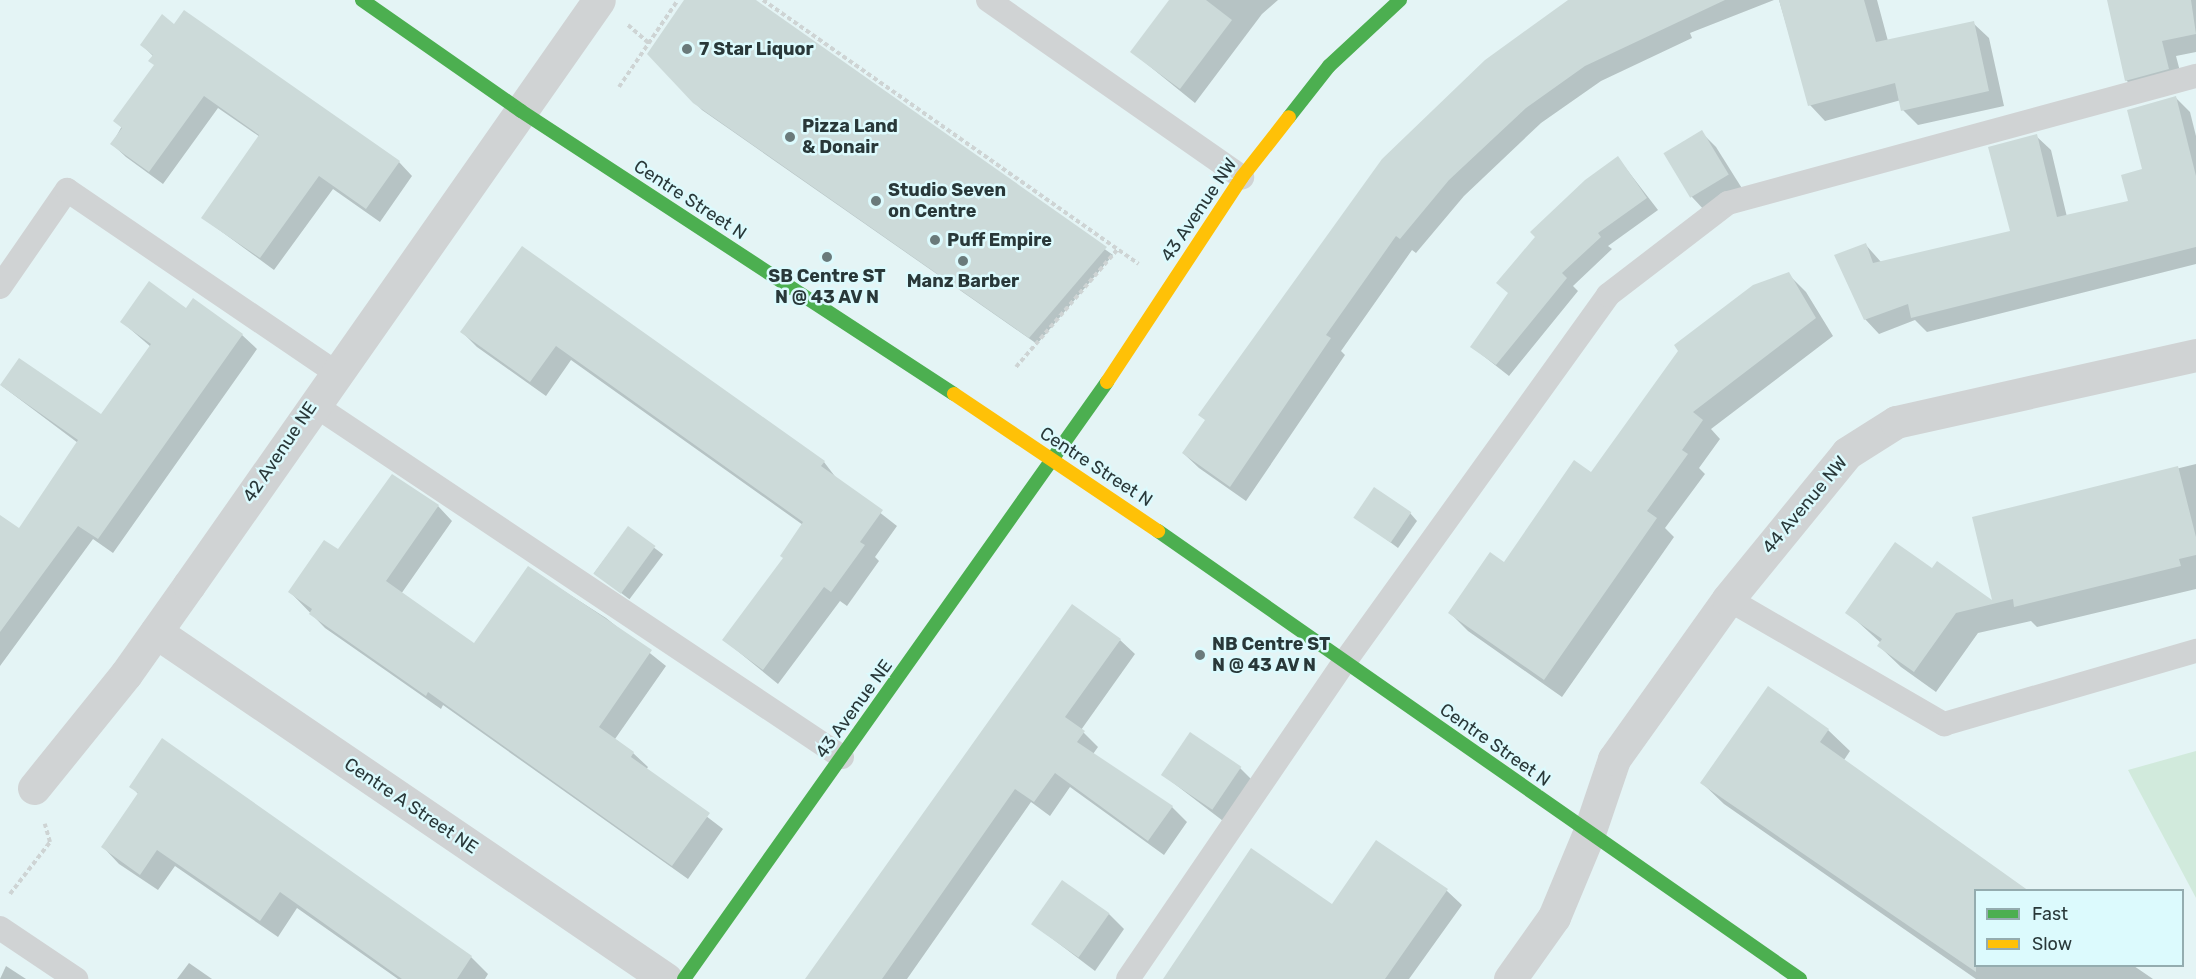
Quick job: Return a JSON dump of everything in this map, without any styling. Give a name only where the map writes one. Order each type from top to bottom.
[{"type":"main road","name":"Centre Street N","points":[[362,0],[521,111],[1054,461],[1346,660],[1589,833],[1800,979]]},
{"type":"main road","name":"43 Avenue NW","points":[[1054,461],[1242,177],[1329,66],[1400,0]]},
{"type":"main road","name":"43 Avenue NE","points":[[684,979],[1054,461]]},
{"type":"street","name":"42 Avenue NE","points":[[34,788],[156,632],[313,404],[599,0]]},
{"type":"street","name":"44 Avenue NW","points":[[1510,979],[1554,917],[1589,833],[1614,759],[1728,598],[1847,453],[1896,422],[2196,355]]},
{"type":"street","name":"Centre A Street NE","points":[[156,632],[666,979]]},
{"type":"lane","points":[[990,1],[1242,177]]},
{"type":"lane","points":[[1128,979],[1346,660],[1608,295],[1728,203],[2196,76]]},
{"type":"lane","points":[[0,288],[67,190],[336,373]]},
{"type":"lane","points":[[313,404],[842,757]]},
{"type":"lane","points":[[1728,598],[1944,724],[2196,651]]},
{"type":"lane","points":[[0,928],[76,979]]},
{"type":"path","points":[[619,87],[678,0]]},
{"type":"path","points":[[763,0],[1140,264]]},
{"type":"path","points":[[626,23],[649,43]]},
{"type":"path","points":[[1016,368],[1118,249]]},
{"type":"path","points":[[7,897],[50,842],[34,788]]},
{"type":"green space","points":[[2196,751],[2196,898],[2128,770]]},
{"type":"building","points":[[684,0],[756,0],[1107,247],[1029,338],[693,103],[647,54]]},
{"type":"building","points":[[1169,0],[1206,0],[1232,20],[1180,89],[1130,52]]},
{"type":"building","points":[[1568,0],[1725,0],[1585,66],[1526,108],[1449,180],[1400,239],[1396,236],[1326,335],[1331,338],[1230,487],[1182,453],[1205,420],[1198,415],[1382,159],[1485,60]]},
{"type":"building","points":[[1779,0],[1864,0],[1876,42],[1974,21],[1989,91],[1901,111],[1895,83],[1808,106]]},
{"type":"building","points":[[2107,0],[2191,0],[2196,34],[2162,41],[2169,69],[2125,81]]},
{"type":"building","points":[[184,10],[400,161],[366,209],[319,176],[260,258],[201,218],[259,135],[204,96],[149,172],[110,144],[122,128],[113,121],[154,65],[148,61],[153,55],[140,45],[162,14],[174,24]]},
{"type":"building","points":[[2176,96],[2196,176],[2196,247],[1911,318],[1908,304],[1864,320],[1834,255],[1866,243],[1873,263],[2010,231],[1988,147],[2037,134],[2057,217],[2128,201],[2121,175],[2142,169],[2127,110]]},
{"type":"building","points":[[1702,130],[1729,175],[1690,198],[1663,153]]},
{"type":"building","points":[[1618,156],[1647,198],[1598,233],[1601,237],[1562,273],[1567,278],[1496,365],[1470,347],[1508,293],[1496,283],[1535,237],[1530,232],[1585,180]]},
{"type":"building","points":[[522,246],[825,461],[821,466],[883,510],[860,542],[865,545],[831,592],[824,587],[763,670],[722,640],[783,558],[780,556],[803,522],[556,346],[530,382],[460,332]]},
{"type":"building","points":[[1789,272],[1816,318],[1693,412],[1703,420],[1682,450],[1688,454],[1647,511],[1657,518],[1544,680],[1448,613],[1490,552],[1504,562],[1574,460],[1591,472],[1678,351],[1674,345],[1753,285]]},
{"type":"building","points":[[149,281],[186,308],[193,298],[243,334],[98,539],[78,526],[0,632],[0,515],[19,528],[78,440],[0,385],[19,358],[101,414],[151,344],[120,322]]},
{"type":"building","points":[[2178,466],[2196,537],[2196,555],[2179,559],[2181,566],[2014,607],[2013,599],[1956,613],[1914,672],[1877,646],[1882,639],[1845,613],[1895,542],[1932,568],[1937,561],[1992,600],[1972,517]]},
{"type":"building","points":[[392,474],[439,505],[386,581],[474,643],[528,566],[652,650],[599,727],[634,752],[631,757],[710,813],[672,866],[428,692],[426,696],[309,614],[312,609],[288,592],[324,540],[338,549]]},
{"type":"building","points":[[1374,487],[1411,512],[1391,543],[1353,518]]},
{"type":"building","points":[[628,526],[656,546],[621,594],[593,574]]},
{"type":"building","points":[[1072,604],[1121,639],[1065,717],[1085,731],[1077,742],[1173,806],[1148,841],[1055,773],[1034,802],[1015,789],[882,979],[805,979]]},
{"type":"building","points":[[1768,686],[1829,729],[1820,742],[2026,889],[1974,889],[1974,967],[1976,967],[1976,972],[1700,783]]},
{"type":"building","points":[[1190,732],[1241,767],[1212,810],[1161,775]]},
{"type":"building","points":[[162,738],[472,956],[457,979],[402,979],[280,892],[260,921],[157,850],[140,875],[101,847],[138,793],[129,787]]},
{"type":"building","points":[[1376,840],[1448,889],[1385,979],[1163,979],[1251,848],[1332,904]]},
{"type":"building","points":[[1062,880],[1110,913],[1079,958],[1031,924]]},
{"type":"traffic: fast","points":[[362,0],[521,111],[954,394]]},
{"type":"traffic: fast","points":[[1289,117],[1329,66],[1400,0]]},
{"type":"traffic: fast","points":[[684,979],[1107,382]]},
{"type":"traffic: fast","points":[[1158,531],[1800,979]]},
{"type":"traffic: slow","points":[[1107,382],[1242,177],[1289,117]]},
{"type":"traffic: slow","points":[[954,394],[1158,531]]},
{"type":"place","name":"7 Star Liquor","points":[[687,49]]},
{"type":"place","name":"Pizza Land & Donair","points":[[790,137]]},
{"type":"place","name":"Studio Seven on Centre","points":[[876,201]]},
{"type":"place","name":"Puff Empire","points":[[935,240]]},
{"type":"place","name":"SB Centre ST N @ 43 AV N","points":[[827,257]]},
{"type":"place","name":"Manz Barber","points":[[963,261]]},
{"type":"place","name":"NB Centre ST N @ 43 AV N","points":[[1200,655]]}]
